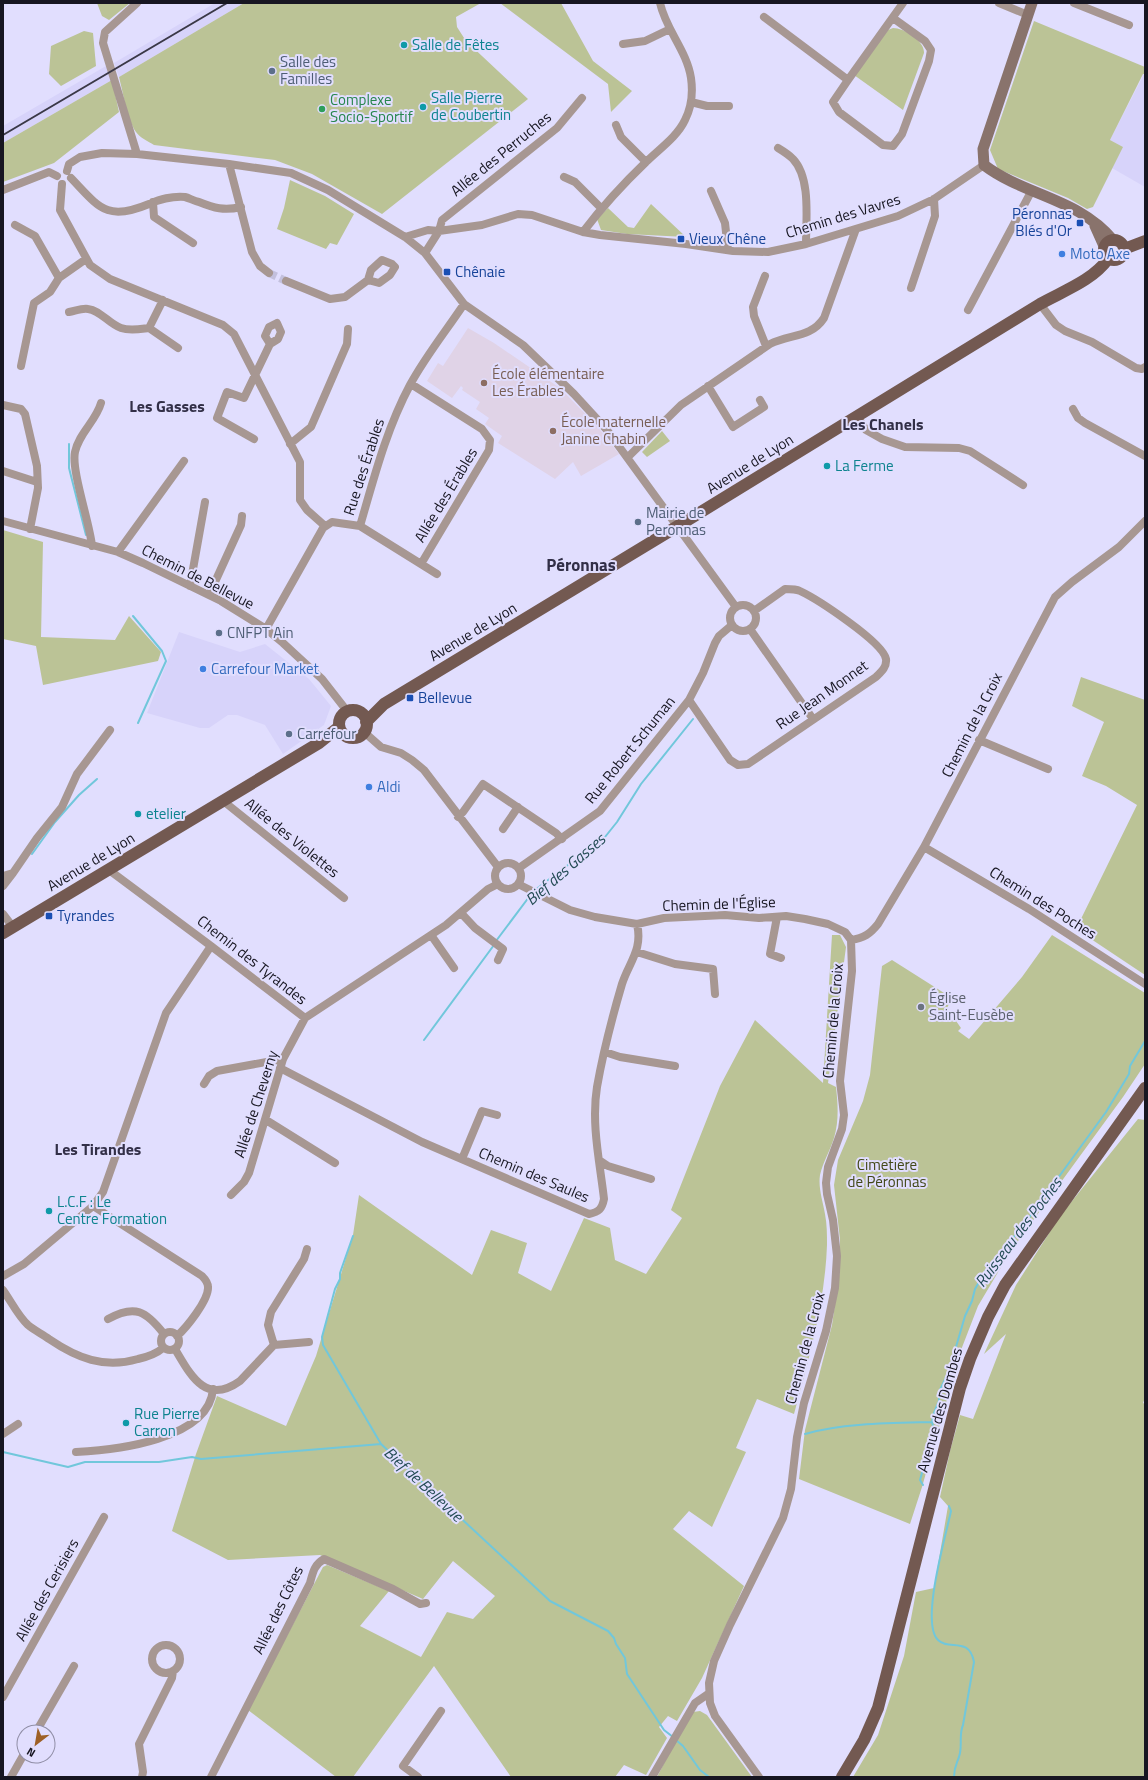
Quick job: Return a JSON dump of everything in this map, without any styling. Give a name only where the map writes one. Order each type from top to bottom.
[{"type":"main road","points":[[1119,241],[1124,249],[1124,254],[1119,259],[1113,261],[1108,259],[1104,253],[1109,243],[1119,241]]},
{"type":"main road","points":[[1124,249],[1145,241]]},
{"type":"main road","name":"Avenue de Lyon","points":[[364,723],[372,708],[384,704],[1040,304],[1088,278],[1108,259]]},
{"type":"main road","points":[[355,710],[364,723],[356,737],[343,731],[340,720],[347,712],[355,710]]},
{"type":"main road","name":"Avenue de Lyon","points":[[8,930],[222,800],[319,743],[343,731]]},
{"type":"main road","name":"Avenue des Dombes","points":[[842,1777],[864,1740],[878,1708],[888,1674],[958,1394],[970,1359],[988,1317],[1019,1264],[1145,1088]]},
{"type":"street","points":[[137,3],[105,32],[103,43],[138,154]]},
{"type":"street","points":[[583,232],[601,208],[669,140],[685,120],[691,102],[691,78],[684,54],[662,13],[660,3]]},
{"type":"street","points":[[893,18],[925,41],[931,50],[929,61],[904,127],[893,146],[883,145],[839,112],[834,102],[903,3]]},
{"type":"street","points":[[999,3],[1028,16]]},
{"type":"street","points":[[1032,3],[982,149],[984,165],[995,173],[1060,201],[1091,219],[1103,228],[1109,243]]},
{"type":"street","points":[[1074,3],[1129,26]]},
{"type":"street","points":[[764,17],[848,80]]},
{"type":"street","points":[[623,44],[645,41],[670,29]]},
{"type":"street","name":"Allée des Perruches","points":[[440,231],[442,220],[557,128],[582,98]]},
{"type":"street","points":[[691,102],[707,106],[729,106]]},
{"type":"street","points":[[616,124],[622,137],[646,162]]},
{"type":"street","points":[[778,148],[793,159],[801,171],[805,192],[806,244]]},
{"type":"street","points":[[62,184],[69,182],[69,164],[80,157],[102,153],[138,154],[229,164],[291,173],[328,190],[405,237],[424,253],[464,304],[523,345],[574,394],[602,424],[678,526],[736,608]]},
{"type":"street","points":[[229,164],[252,252],[260,266],[269,273]]},
{"type":"street","name":"Chemin des Vavres","points":[[405,237],[428,230],[440,231],[482,225],[518,214],[532,215],[583,232],[600,235],[728,250],[768,252],[806,244],[898,216],[934,199],[984,165]]},
{"type":"street","points":[[57,176],[62,171],[69,174],[93,201],[108,211],[116,213],[129,211],[169,197],[186,197],[215,209],[228,210],[240,207]]},
{"type":"street","points":[[3,190],[48,172],[57,176],[58,181],[62,184]]},
{"type":"street","points":[[564,177],[575,182],[601,208]]},
{"type":"street","points":[[62,184],[60,210],[90,265],[110,278],[223,325],[234,334],[300,462],[300,500],[306,510],[325,526]]},
{"type":"street","points":[[968,310],[1032,190]]},
{"type":"street","points":[[711,191],[725,223],[728,250]]},
{"type":"street","points":[[911,288],[935,216],[934,199]]},
{"type":"street","points":[[153,202],[154,217],[193,243]]},
{"type":"street","points":[[15,225],[35,236],[59,278]]},
{"type":"street","points":[[628,458],[681,405],[766,346],[779,339],[805,333],[818,327],[824,318],[856,229]]},
{"type":"street","points":[[424,253],[440,231]]},
{"type":"street","points":[[21,366],[34,303],[50,292],[59,278],[86,259]]},
{"type":"street","points":[[765,276],[754,308],[754,316],[766,346]]},
{"type":"street","points":[[286,282],[330,299],[344,297],[368,280]]},
{"type":"street","points":[[149,328],[163,300]]},
{"type":"street","name":"Rue des Érables","points":[[266,630],[323,528],[332,522],[360,526],[386,436],[411,384],[464,304]]},
{"type":"street","points":[[1040,304],[1056,325],[1065,331],[1092,342],[1136,368],[1142,369],[1145,366]]},
{"type":"street","points":[[69,312],[87,308],[95,311],[113,325],[120,328],[130,330],[149,328],[178,348]]},
{"type":"street","points":[[290,444],[311,427],[347,344],[348,329]]},
{"type":"street","points":[[254,440],[217,418],[227,392],[244,398],[270,344]]},
{"type":"street","name":"Allée des Érables","points":[[411,384],[482,429],[490,440],[489,450],[420,564]]},
{"type":"street","points":[[708,386],[733,427],[764,407],[760,400]]},
{"type":"street","points":[[92,546],[74,453],[79,440],[99,410],[101,403]]},
{"type":"street","points":[[3,405],[22,409],[25,414],[37,466],[37,482],[30,530]]},
{"type":"street","points":[[1073,409],[1078,418],[1085,423],[1145,456]]},
{"type":"street","points":[[857,416],[866,430],[882,439],[905,446],[959,448],[970,451],[1023,485]]},
{"type":"street","points":[[118,552],[184,461]]},
{"type":"street","points":[[3,472],[37,482]]},
{"type":"street","points":[[190,586],[205,502]]},
{"type":"street","points":[[209,595],[241,525],[242,516]]},
{"type":"street","name":"Chemin de la Croix","points":[[759,1777],[715,1716],[708,1694],[709,1683],[714,1661],[730,1625],[783,1518],[791,1489],[797,1437],[804,1403],[826,1331],[835,1288],[837,1256],[833,1220],[826,1183],[828,1167],[842,1129],[844,1115],[840,1082],[852,971],[851,940],[870,934],[878,924],[924,848],[979,740],[1055,597],[1072,582],[1119,547],[1145,521]]},
{"type":"street","name":"Chemin de Bellevue","points":[[3,522],[118,552],[209,595],[266,630],[322,679],[347,712]]},
{"type":"street","name":"Allée des Érables","points":[[360,526],[437,574]]},
{"type":"street","name":"Rue Jean Monnet","points":[[689,700],[730,760],[738,765],[748,764],[876,677],[885,667],[885,654],[861,630],[799,590],[785,589],[754,611]]},
{"type":"street","points":[[744,605],[754,611],[756,619],[755,623],[750,629],[740,631],[732,625],[731,616],[736,608],[744,605]]},
{"type":"street","name":"Rue Robert Schuman","points":[[519,868],[600,811],[689,700],[704,673],[719,636],[732,625]]},
{"type":"street","points":[[750,629],[813,719]]},
{"type":"street","points":[[364,723],[381,747],[401,754],[412,760],[424,770],[458,817],[498,867]]},
{"type":"street","points":[[3,886],[37,838],[62,807],[77,774],[110,730]]},
{"type":"street","points":[[979,740],[1048,769]]},
{"type":"street","points":[[458,817],[464,812],[483,784],[556,833],[562,839]]},
{"type":"street","name":"Allée des Violettes","points":[[222,800],[344,898]]},
{"type":"street","points":[[503,829],[518,807]]},
{"type":"street","name":"Chemin des Poches","points":[[924,848],[1029,909],[1145,984]]},
{"type":"street","points":[[509,863],[516,865],[519,868],[522,876],[518,884],[508,889],[498,884],[495,875],[498,867],[509,863]]},
{"type":"street","name":"Chemin des Tyrandes","points":[[109,870],[304,1018],[431,935],[461,913],[488,889],[498,884]]},
{"type":"street","points":[[3,876],[13,873]]},
{"type":"street","name":"Chemin de l'Église","points":[[518,884],[570,910],[595,917],[637,924],[664,918],[725,915],[758,918],[805,918],[828,924],[845,932],[851,940]]},
{"type":"street","points":[[461,913],[475,928],[503,950],[498,960]]},
{"type":"street","points":[[3,914],[8,930]]},
{"type":"street","points":[[777,917],[770,954],[781,958]]},
{"type":"street","name":"Chemin des Saules","points":[[280,1068],[422,1142],[589,1214],[598,1212],[602,1207],[604,1199],[595,1106],[605,1052],[623,982],[637,952],[640,935],[637,924]]},
{"type":"street","points":[[431,935],[454,968]]},
{"type":"street","points":[[3,1276],[24,1264],[93,1206],[103,1192],[166,1013],[211,946]]},
{"type":"street","points":[[637,952],[675,964],[713,969],[715,994]]},
{"type":"street","name":"Allée de Cheverny","points":[[231,1195],[244,1182],[249,1173],[266,1120],[280,1068],[304,1018]]},
{"type":"street","points":[[605,1052],[620,1057],[675,1066]]},
{"type":"street","points":[[204,1084],[209,1076],[218,1071],[283,1060]]},
{"type":"street","points":[[462,1159],[482,1111],[497,1115]]},
{"type":"street","points":[[266,1120],[335,1163]]},
{"type":"street","points":[[600,1160],[608,1166],[651,1179]]},
{"type":"street","points":[[93,1206],[206,1280],[208,1292],[205,1298],[188,1324],[177,1336]]},
{"type":"street","points":[[274,1345],[268,1325],[270,1312],[304,1258],[307,1249]]},
{"type":"street","points":[[3,1290],[28,1325],[78,1357],[92,1361],[119,1363],[146,1357],[163,1348]]},
{"type":"street","points":[[108,1319],[120,1312],[136,1311],[152,1318],[164,1334]]},
{"type":"street","points":[[164,1334],[172,1333],[177,1336],[179,1341],[175,1349]]},
{"type":"street","points":[[164,1334],[160,1342],[163,1348],[169,1350],[175,1349]]},
{"type":"street","points":[[175,1349],[192,1378],[200,1384],[213,1390],[226,1389],[240,1381],[274,1345],[309,1342]]},
{"type":"street","points":[[76,1452],[127,1448],[147,1443],[168,1435],[197,1421],[209,1404],[213,1390]]},
{"type":"street","points":[[3,1434],[18,1424]]},
{"type":"street","name":"Allée des Cerisiers","points":[[3,1697],[104,1517]]},
{"type":"street","name":"Allée des Côtes","points":[[211,1777],[310,1583],[314,1568],[318,1563],[324,1559],[393,1588],[420,1604],[426,1603]]},
{"type":"street","points":[[41,1724],[74,1666]]},
{"type":"street","points":[[142,1777],[143,1772],[139,1744],[172,1678],[173,1671]]},
{"type":"street","points":[[652,1777],[695,1703],[708,1694]]},
{"type":"street","points":[[418,1777],[403,1766],[441,1712]]},
{"type":"street","points":[[11,1777],[18,1764]]},
{"type":"shaded area","points":[[215,3],[244,3],[119,77],[114,63]]},
{"type":"shaded area","points":[[106,66],[112,80],[3,143],[3,126]]},
{"type":"shaded area","points":[[1144,74],[1145,187],[1112,168],[1122,147],[1110,140]]},
{"type":"shaded area","points":[[468,328],[494,343],[560,388],[597,426],[619,454],[581,476],[573,462],[555,479],[498,443],[502,436],[485,424],[489,418],[476,409],[480,402],[462,390],[463,388],[461,386],[452,398],[427,381],[438,363],[443,366]]},
{"type":"shaded area","points":[[179,632],[240,652],[265,644],[309,679],[331,706],[324,725],[283,754],[265,725],[237,715],[228,715],[209,728],[200,728],[147,713]]},
{"type":"green space","points":[[97,3],[130,3],[109,20],[102,16]]},
{"type":"green space","name":"Complexe Socio-Sportif","points":[[244,3],[481,3],[456,17],[457,27],[466,41],[528,99],[382,214],[312,174],[275,160],[154,145],[140,136],[136,132],[130,120],[119,77]]},
{"type":"green space","points":[[500,3],[561,3],[593,61],[632,91],[611,112],[608,84]]},
{"type":"green space","points":[[1034,21],[1145,67],[1145,74],[1143,74],[1110,140],[1123,147],[1093,207],[1087,209],[1068,198],[998,169],[990,150]]},
{"type":"green space","points":[[893,28],[903,30],[918,40],[924,53],[903,110],[854,75],[888,30]]},
{"type":"green space","points":[[84,31],[93,33],[96,66],[61,86],[49,74],[51,46]]},
{"type":"green space","points":[[112,80],[119,112],[54,163],[3,182],[3,143]]},
{"type":"green space","points":[[290,180],[325,196],[354,214],[337,245],[330,243],[326,249],[277,229],[284,208]]},
{"type":"green space","points":[[651,204],[686,237],[627,234],[601,230],[597,219],[608,208],[628,227],[634,228]]},
{"type":"green space","points":[[662,431],[670,441],[647,457],[642,452]]},
{"type":"green space","points":[[3,530],[43,542],[41,637],[115,640],[129,616],[161,652],[158,661],[43,685],[36,646],[3,639]]},
{"type":"green space","points":[[1081,677],[1145,700],[1145,975],[1076,929],[1137,805],[1106,786],[1082,776],[1104,722],[1072,706]]},
{"type":"green space","points":[[832,935],[840,935],[846,947],[828,1083],[836,1087],[838,1107],[837,1125],[836,1132],[820,1175],[820,1190],[826,1222],[827,1245],[826,1266],[820,1309],[794,1414],[757,1399],[736,1448],[746,1452],[712,1527],[689,1511],[673,1529],[744,1586],[702,1678],[677,1721],[668,1716],[659,1727],[667,1738],[646,1775],[624,1765],[615,1777],[511,1777],[434,1666],[353,1777],[336,1777],[248,1710],[323,1567],[327,1565],[389,1591],[360,1626],[421,1657],[447,1612],[473,1619],[495,1596],[453,1561],[423,1599],[320,1555],[228,1560],[172,1531],[196,1454],[217,1396],[286,1426],[316,1356],[353,1235],[359,1195],[472,1275],[491,1230],[527,1243],[518,1273],[551,1291],[584,1218],[610,1228],[615,1260],[646,1274],[682,1218],[671,1210],[720,1086],[755,1020],[823,1083]]},
{"type":"green space","name":"Cimetière de Péronnas","points":[[1052,935],[1145,993],[1145,1064],[1123,1097],[1010,1252],[978,1306],[961,1350],[910,1524],[799,1479],[805,1430],[832,1325],[840,1269],[840,1240],[834,1185],[838,1160],[863,1101],[870,1075],[882,966],[892,960],[952,998],[947,1008],[961,1028],[958,1031],[969,1039],[1022,977]]},
{"type":"green space","points":[[1138,1119],[1145,1120],[1145,1398],[1143,1403],[1145,1404],[1145,1777],[853,1777],[878,1735],[904,1656],[916,1592],[934,1588],[948,1506],[940,1497],[960,1415],[973,1419],[1006,1334],[984,1354],[1016,1285],[1060,1216]]},
{"type":"green space","points":[[700,1711],[707,1715],[752,1777],[657,1777],[682,1728],[693,1712]]},
{"type":"waterway","name":"Bief de Bellevue","points":[[69,444],[69,468],[86,535]]},
{"type":"waterway","name":"Bief de Bellevue","points":[[133,616],[162,651],[166,661],[138,723]]},
{"type":"waterway","name":"Bief des Gasses","points":[[535,890],[605,837],[617,822],[641,784],[693,719]]},
{"type":"waterway","name":"Bief de Bellevue","points":[[32,854],[55,822],[79,795],[97,779]]},
{"type":"waterway","name":"Bief des Gasses","points":[[496,941],[532,893]]},
{"type":"waterway","name":"Bief des Gasses","points":[[424,1040],[494,945]]},
{"type":"waterway","name":"Ruisseau des Poches","points":[[923,1485],[920,1480],[934,1430],[932,1422],[939,1401],[939,1392],[949,1371],[965,1316],[972,1301],[975,1289],[986,1270],[1023,1226],[1106,1112],[1129,1074],[1130,1066],[1145,1041]]},
{"type":"waterway","name":"Bief des Gasses","points":[[353,1236],[340,1273],[340,1279],[335,1289],[322,1337],[323,1345],[381,1444]]},
{"type":"waterway","points":[[805,1434],[820,1430],[851,1426],[885,1423],[932,1422]]},
{"type":"waterway","name":"Bief de Bellevue","points":[[3,1452],[68,1467],[85,1462],[159,1462],[192,1457],[201,1459],[381,1444],[550,1601],[608,1631],[614,1638],[625,1658],[627,1674],[664,1730],[673,1737]]},
{"type":"waterway","name":"Ruisseau des Poches","points":[[949,1506],[951,1511],[940,1558],[933,1598],[933,1631],[938,1640],[942,1643],[958,1645],[968,1649],[974,1662],[961,1732],[960,1753],[954,1777]]},
{"type":"waterway","name":"Bief de Bellevue","points":[[676,1740],[683,1746],[700,1770],[709,1777]]},
{"type":"tunnel","points":[[269,273],[286,281]]},
{"type":"railway","points":[[3,135],[227,3]]},
{"type":"place","name":"Salle de Fêtes","points":[[404,45]]},
{"type":"place","name":"Salle des Familles","points":[[272,71]]},
{"type":"place","name":"Salle Pierre de Coubertin","points":[[423,107]]},
{"type":"place","name":"Complexe Socio-Sportif","points":[[322,109]]},
{"type":"place","name":"Péronnas Blés d'Or","points":[[1080,223]]},
{"type":"place","name":"Vieux Chêne","points":[[681,239]]},
{"type":"place","name":"Moto Axe","points":[[1062,254]]},
{"type":"place","name":"Chênaie","points":[[447,272]]},
{"type":"place","name":"École élémentaire Les Érables","points":[[484,383]]},
{"type":"place","name":"École maternelle Janine Chabin","points":[[553,431]]},
{"type":"place","name":"La Ferme","points":[[827,466]]},
{"type":"place","name":"Mairie de Peronnas","points":[[638,522]]},
{"type":"place","name":"CNFPT Ain","points":[[219,633]]},
{"type":"place","name":"Carrefour Market","points":[[203,669]]},
{"type":"place","name":"Bellevue","points":[[410,698]]},
{"type":"place","name":"Carrefour","points":[[289,734]]},
{"type":"place","name":"Aldi","points":[[369,787]]},
{"type":"place","name":"etelier","points":[[138,814]]},
{"type":"place","name":"Tyrandes","points":[[49,916]]},
{"type":"place","name":"Église Saint-Eusèbe","points":[[921,1007]]},
{"type":"place","name":"L.C.F : Le Centre Formation","points":[[49,1211]]},
{"type":"place","name":"Rue Pierre Carron","points":[[126,1423]]},
{"type":"district","name":"Les Gasses","points":[[167,406]]},
{"type":"district","name":"Les Chanels","points":[[883,424]]},
{"type":"district","name":"Péronnas","points":[[581,565]]},
{"type":"district","name":"Les Tirandes","points":[[98,1149]]}]
